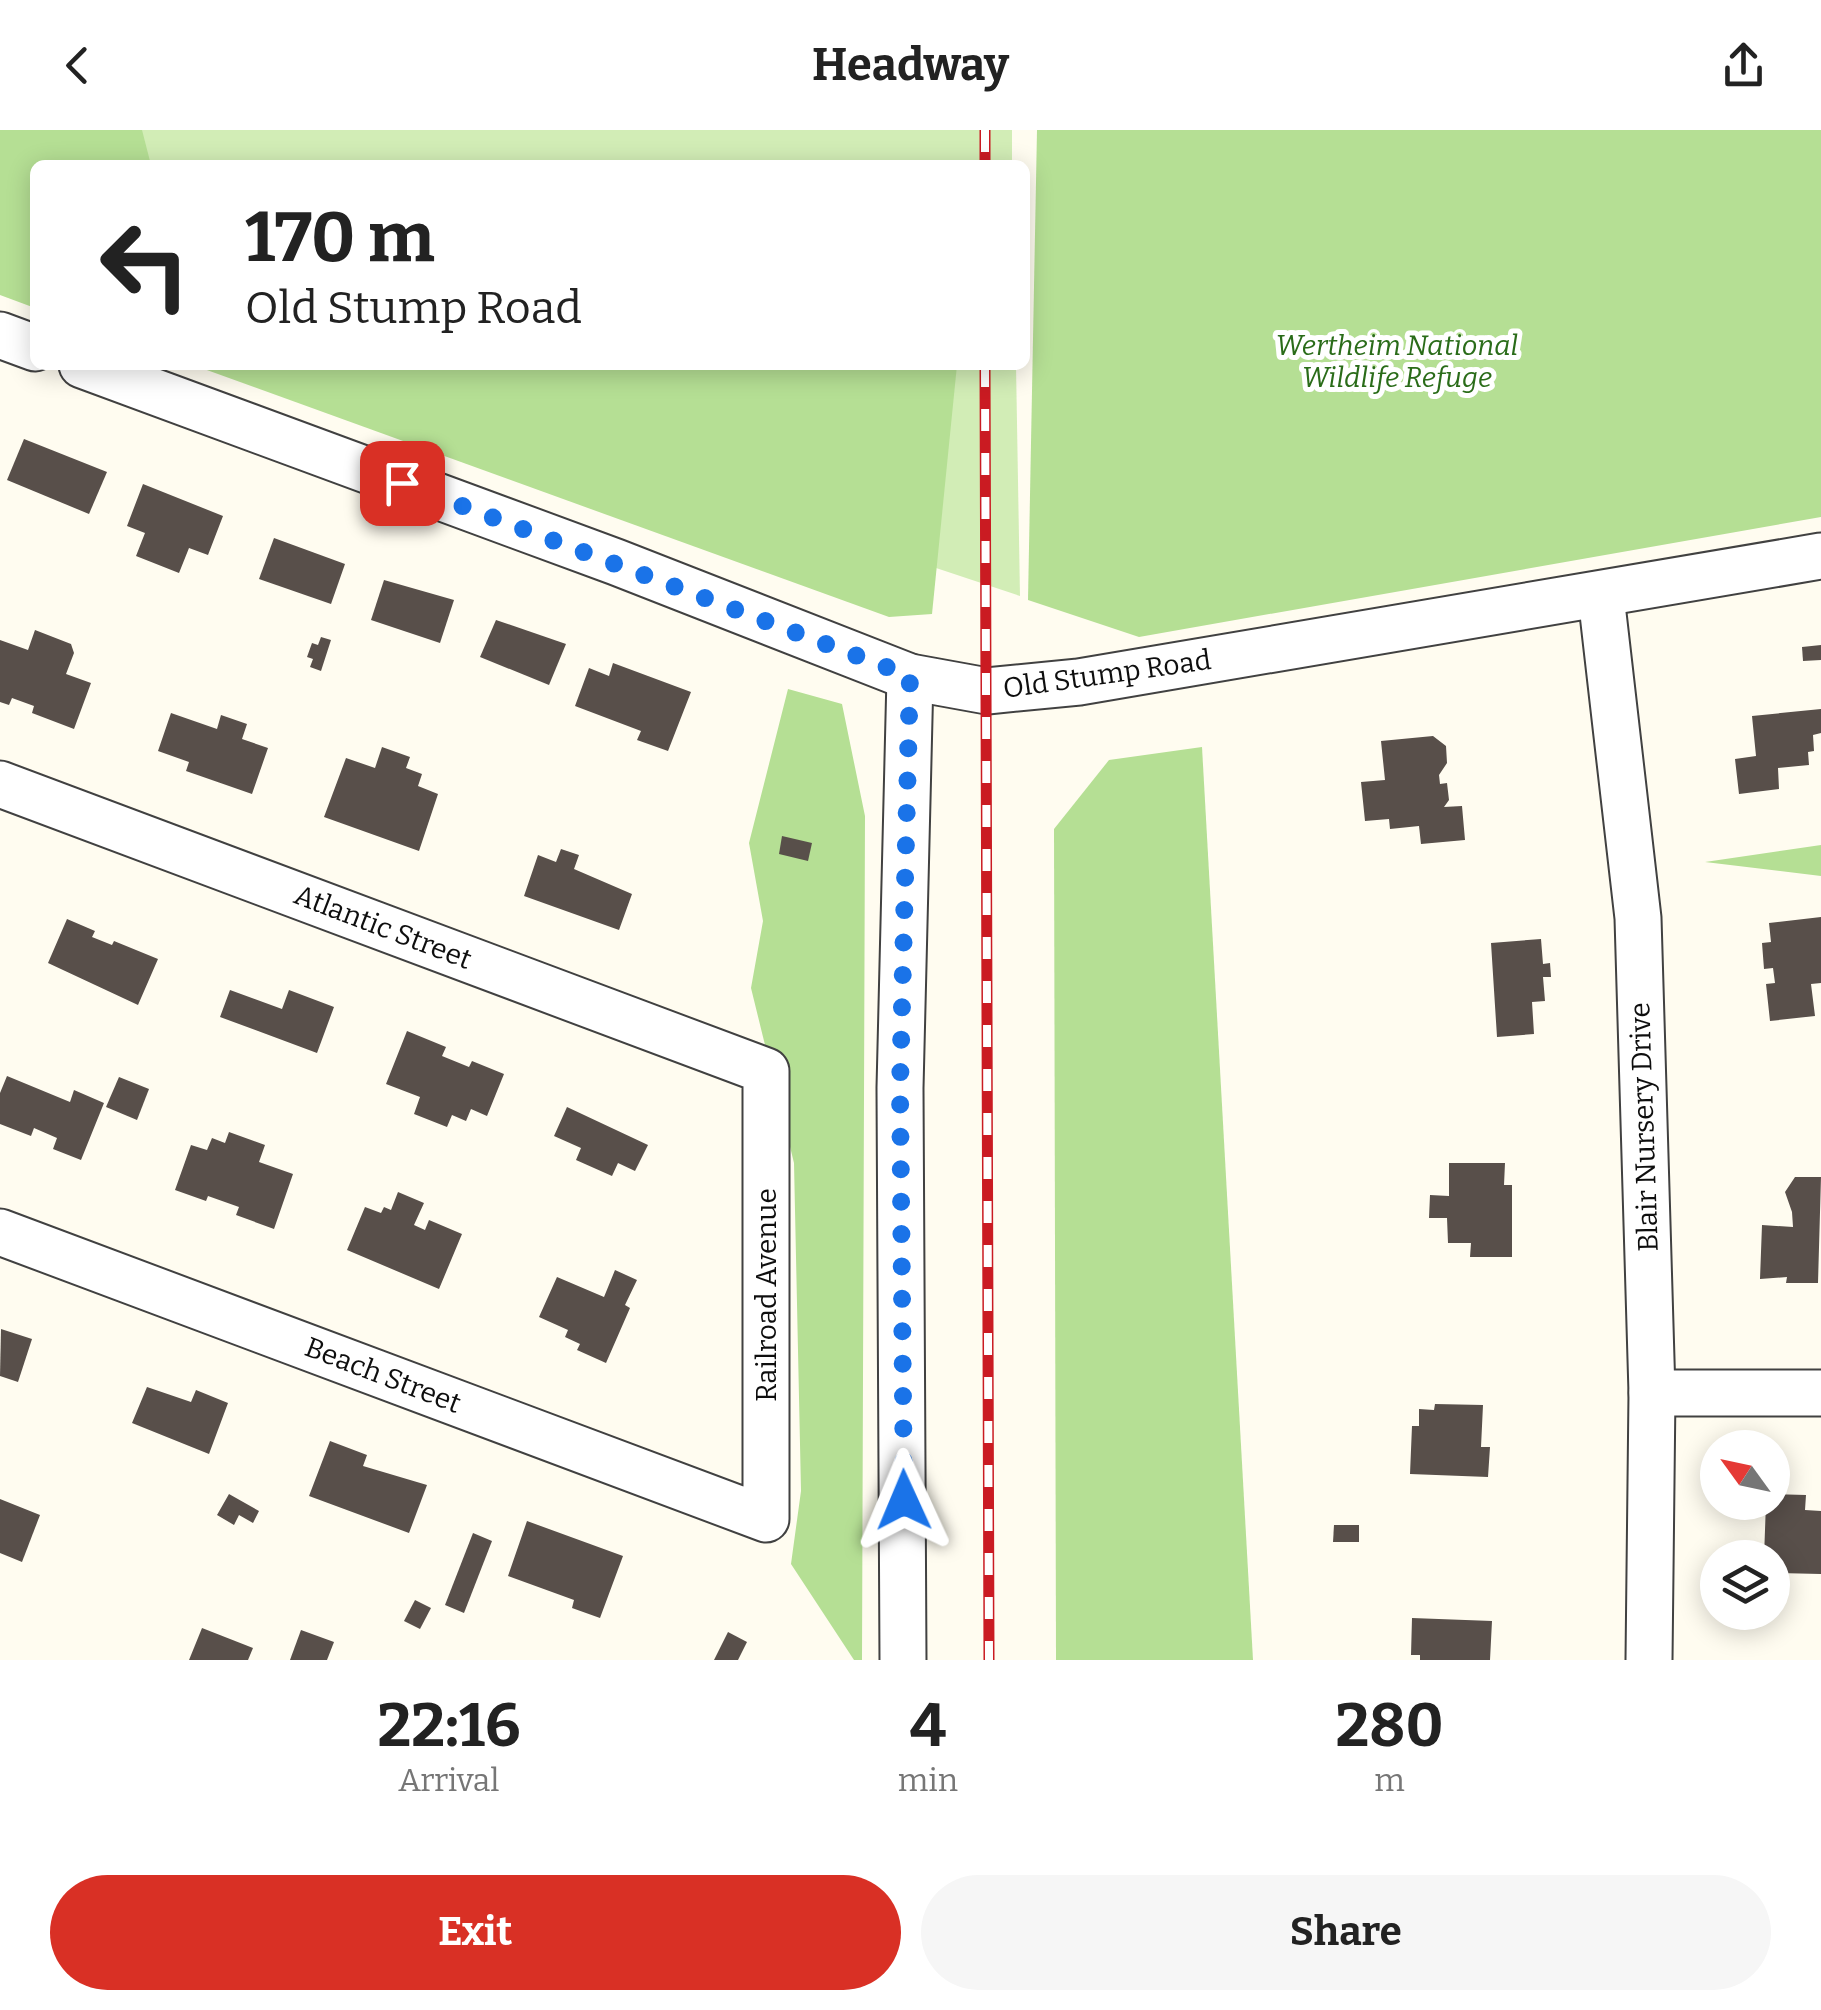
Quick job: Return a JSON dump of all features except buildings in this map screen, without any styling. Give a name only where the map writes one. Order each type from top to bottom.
[{"type":"street","points":[[0,334],[30,346]]},
{"type":"street","name":"Old Stump Road","points":[[96,370],[616,562],[910,676],[987,691],[1044,687],[1821,556]]},
{"type":"street","name":"Blair Nursery Drive","points":[[1601,596],[1638,918],[1652,1393],[1649,1660]]},
{"type":"street","points":[[903,1660],[900,1088],[910,676]]},
{"type":"street","name":"Atlantic Street","points":[[0,784],[766,1070]]},
{"type":"street","name":"Railroad Avenue","points":[[766,1070],[766,1519]]},
{"type":"street","name":"Beach Street","points":[[0,1232],[766,1519]]},
{"type":"street","points":[[1652,1393],[1821,1394]]},
{"type":"green space","points":[[0,130],[1012,130],[1012,160],[30,160]]},
{"type":"green space","points":[[0,130],[142,130],[150,160],[30,160],[30,306],[0,295]]},
{"type":"green space","name":"Wertheim National Wildlife Refuge","points":[[1037,130],[1821,130],[1821,517],[1139,637],[1028,600]]},
{"type":"green space","points":[[207,370],[956,370],[932,614],[889,617]]},
{"type":"green space","points":[[443,370],[1016,370],[1020,596],[897,555]]},
{"type":"green space","points":[[788,689],[842,704],[865,816],[862,1660],[854,1660],[791,1564],[801,1491],[794,1163],[751,988],[763,921],[749,843]]},
{"type":"green space","points":[[1202,747],[1253,1660],[1056,1660],[1054,829],[1109,760]]},
{"type":"green space","points":[[1821,845],[1821,876],[1705,862]]},
{"type":"railway","points":[[985,130],[985,160]]},
{"type":"railway","points":[[985,370],[989,1660]]},
{"type":"route","points":[[402,483],[910,676],[900,1088],[904,1500]]}]
